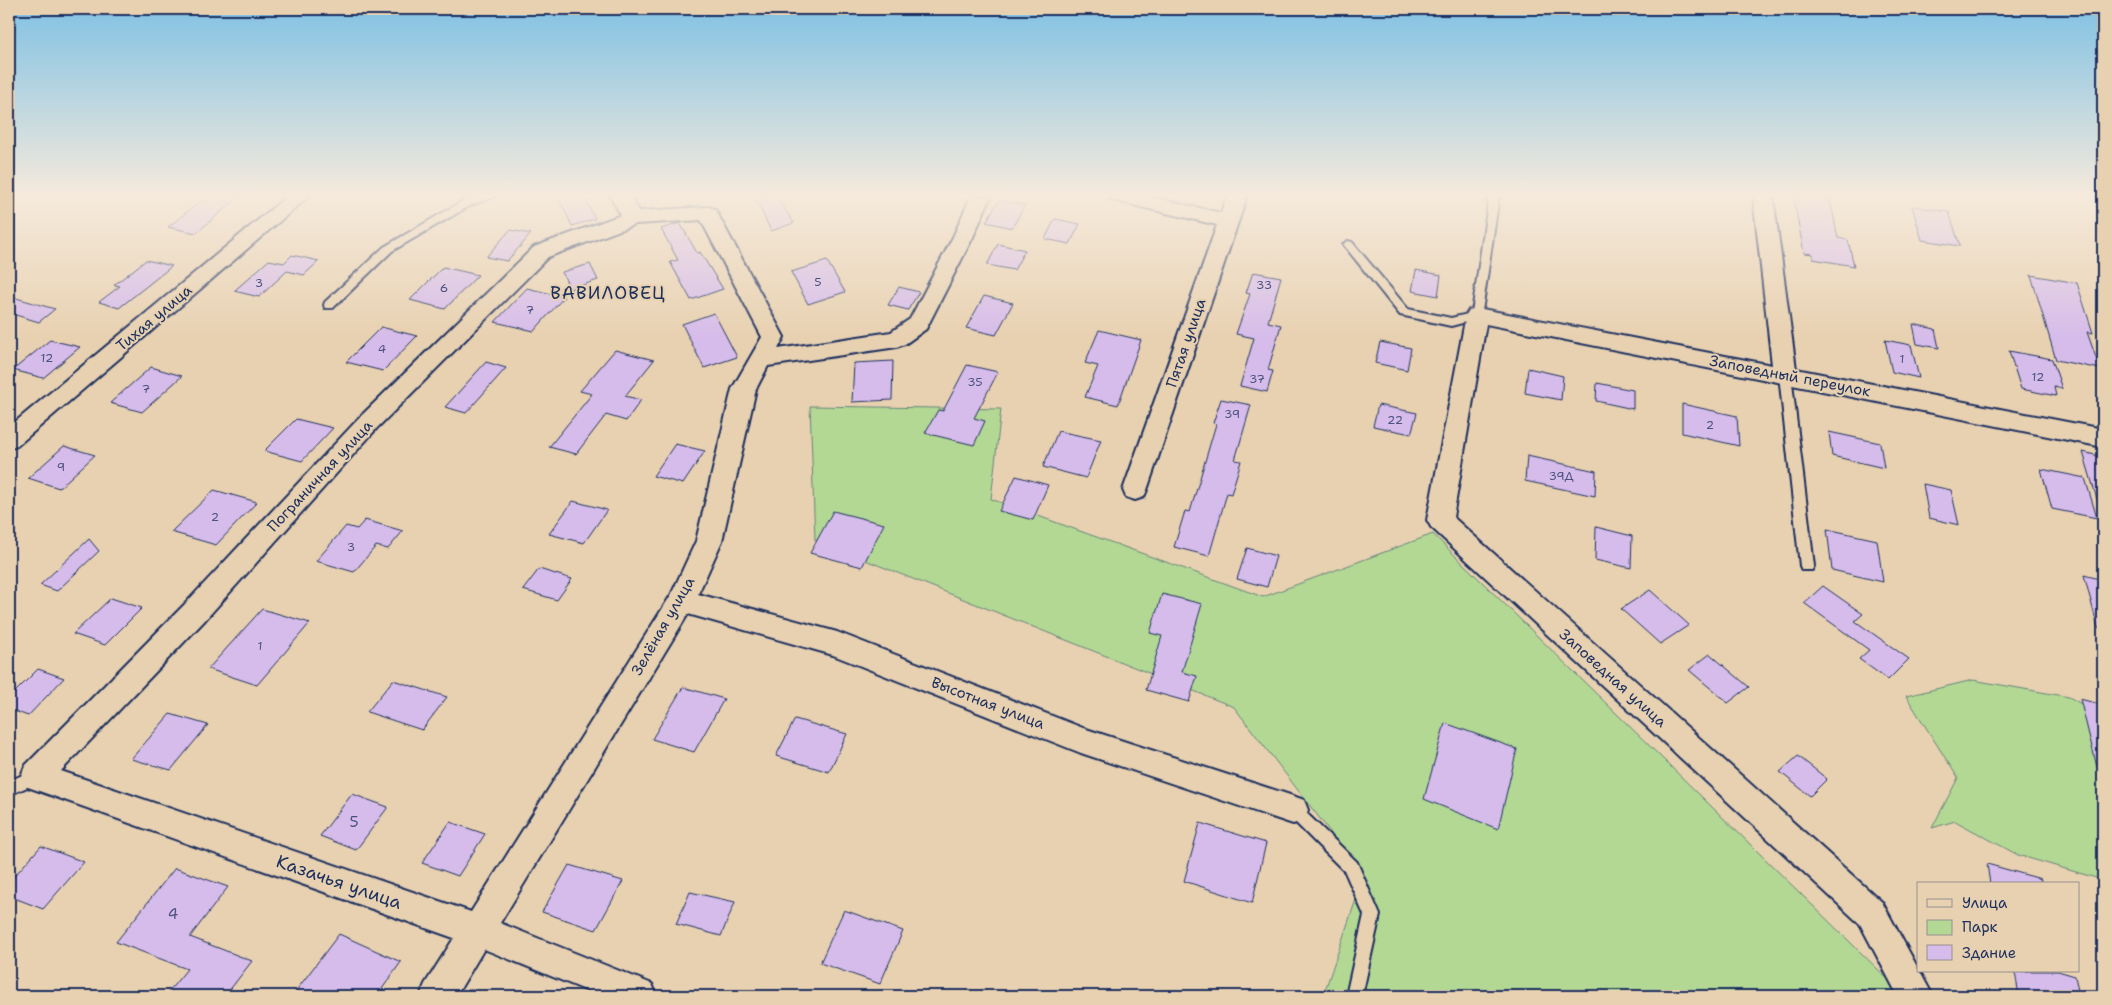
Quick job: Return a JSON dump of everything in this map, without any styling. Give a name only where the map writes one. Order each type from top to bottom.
[{"type":"street","name":"Тихая улица","points":[[9,440],[243,243]]},
{"type":"street","name":"Пограничная улица","points":[[22,782],[195,612],[370,421],[541,252],[566,243]]},
{"type":"street","name":"Зелёная улица","points":[[437,996],[682,601],[709,541],[744,388],[773,337],[724,243]]},
{"type":"street","points":[[761,359],[897,339],[918,324],[960,243]]},
{"type":"street","name":"Пятая улица","points":[[1135,490],[1220,243]]},
{"type":"street","points":[[1769,243],[1785,375]]},
{"type":"street","name":"Заповедный переулок","points":[[1476,315],[2103,438]]},
{"type":"street","name":"Заповедная улица","points":[[1476,315],[1440,520],[1871,912],[1916,996]]},
{"type":"street","name":"Высотная улица","points":[[682,601],[837,644],[1081,740],[1293,810]]},
{"type":"street","name":"Казачья улица","points":[[22,782],[477,930],[640,996]]},
{"type":"lane","points":[[329,305],[388,250],[400,243]]},
{"type":"lane","points":[[1348,244],[1404,312],[1451,322],[1476,315],[1487,243]]},
{"type":"lane","points":[[1785,375],[1806,566]]},
{"type":"lane","points":[[1293,810],[1351,867],[1372,915],[1354,996]]},
{"type":"green space","points":[[810,406],[1001,409],[991,499],[1263,597],[1433,534],[1897,988],[1898,996],[1323,996],[1364,876],[1234,707],[815,540]]},
{"type":"green space","points":[[1973,680],[2069,697],[2103,716],[2103,880],[2018,855],[1955,821],[1932,828],[1958,778],[1906,696]]},
{"type":"building","points":[[499,243],[523,243],[507,261],[486,257]]},
{"type":"building","points":[[669,243],[691,243],[697,253],[700,252],[723,289],[691,300],[670,262],[678,260]]},
{"type":"building","points":[[1802,243],[1849,243],[1854,266],[1813,259],[1813,254],[1804,253]]},
{"type":"building","points":[[1940,243],[1959,243],[1960,246]]},
{"type":"building","points":[[998,244],[1025,250],[1014,270],[987,265]]},
{"type":"building","points":[[292,255],[319,261],[304,275],[287,271],[259,297],[234,291],[269,260],[284,263]]},
{"type":"building","points":[[146,260],[172,266],[119,308],[99,302],[120,286],[114,285]]},
{"type":"building","points":[[827,261],[845,292],[808,304],[791,272]]},
{"type":"building","points":[[590,264],[598,280],[570,289],[562,272]]},
{"type":"building","points":[[443,267],[478,275],[445,309],[410,300]]},
{"type":"building","points":[[1416,270],[1441,275],[1438,296],[1412,291]]},
{"type":"building","points":[[1253,272],[1281,277],[1268,322],[1281,325],[1268,370],[1273,371],[1267,392],[1240,386],[1254,338],[1236,334],[1250,294],[1246,293]]},
{"type":"building","points":[[2031,275],[2077,283],[2093,333],[2087,332],[2100,369],[2056,360]]},
{"type":"building","points":[[899,287],[919,292],[908,310],[888,305]]},
{"type":"building","points":[[527,288],[564,297],[534,331],[495,322]]},
{"type":"building","points":[[9,296],[55,309],[39,322],[9,313]]},
{"type":"building","points":[[984,296],[1013,303],[996,335],[966,328]]},
{"type":"building","points":[[714,313],[737,357],[704,368],[682,324]]},
{"type":"building","points":[[1913,324],[1935,329],[1939,348],[1917,344]]},
{"type":"building","points":[[381,327],[417,336],[383,371],[346,362]]},
{"type":"building","points":[[1099,330],[1141,340],[1118,405],[1085,397],[1098,366],[1085,363]]},
{"type":"building","points":[[50,340],[80,347],[43,378],[13,370]]},
{"type":"building","points":[[1885,340],[1911,345],[1919,378],[1892,372]]},
{"type":"building","points":[[1380,342],[1411,348],[1407,370],[1375,363]]},
{"type":"building","points":[[615,350],[654,360],[625,396],[641,400],[626,421],[606,415],[576,454],[549,447],[592,394],[580,391]]},
{"type":"building","points":[[2009,351],[2052,359],[2062,389],[2054,387],[2056,396],[2021,389]]},
{"type":"building","points":[[893,361],[892,400],[852,402],[854,363]]},
{"type":"building","points":[[486,362],[506,368],[466,413],[445,407]]},
{"type":"building","points":[[967,365],[998,372],[974,418],[985,421],[974,445],[925,433],[938,410],[943,411]]},
{"type":"building","points":[[151,367],[182,376],[142,412],[110,403]]},
{"type":"building","points":[[1528,368],[1563,376],[1561,400],[1525,393]]},
{"type":"building","points":[[1597,383],[1633,390],[1633,409],[1596,401]]},
{"type":"building","points":[[1221,399],[1251,405],[1235,460],[1241,461],[1231,494],[1227,493],[1209,556],[1174,547],[1185,511],[1190,512],[1216,424],[1213,423]]},
{"type":"building","points":[[1682,404],[1737,416],[1739,446],[1682,433]]},
{"type":"building","points":[[1378,405],[1417,413],[1411,434],[1373,426]]},
{"type":"building","points":[[296,419],[333,428],[302,461],[264,451]]},
{"type":"building","points":[[1058,431],[1101,440],[1086,478],[1043,467]]},
{"type":"building","points":[[1829,432],[1880,443],[1884,468],[1832,456]]},
{"type":"building","points":[[675,444],[705,451],[683,484],[653,476]]},
{"type":"building","points":[[64,446],[95,455],[59,488],[28,478]]},
{"type":"building","points":[[2083,452],[2103,457],[2103,505],[2099,506]]},
{"type":"building","points":[[1527,456],[1596,471],[1595,496],[1525,481]]},
{"type":"building","points":[[2041,469],[2085,478],[2097,518],[2052,509]]},
{"type":"building","points":[[1016,476],[1048,485],[1033,520],[999,511]]},
{"type":"building","points":[[1923,484],[1951,490],[1959,525],[1929,518]]},
{"type":"building","points":[[214,490],[257,502],[216,545],[171,532]]},
{"type":"building","points":[[573,501],[607,510],[584,543],[549,534]]},
{"type":"building","points":[[833,511],[884,524],[862,567],[810,553]]},
{"type":"building","points":[[365,520],[403,531],[388,549],[376,546],[354,572],[316,561],[346,526],[357,529]]},
{"type":"building","points":[[1596,527],[1632,536],[1631,568],[1595,560]]},
{"type":"building","points":[[1827,529],[1877,540],[1883,582],[1832,570]]},
{"type":"building","points":[[89,539],[99,551],[57,591],[40,585]]},
{"type":"building","points":[[1247,548],[1276,556],[1267,587],[1237,579]]},
{"type":"building","points":[[539,569],[572,579],[557,600],[523,590]]},
{"type":"building","points":[[2084,575],[2103,580],[2103,627],[2098,628]]},
{"type":"building","points":[[1823,586],[1863,614],[1855,621],[1909,659],[1888,680],[1859,659],[1869,650],[1804,603]]},
{"type":"building","points":[[1650,590],[1689,625],[1660,644],[1621,609]]},
{"type":"building","points":[[1162,594],[1202,604],[1182,672],[1197,676],[1189,702],[1146,690],[1162,636],[1150,633]]},
{"type":"building","points":[[111,598],[142,608],[105,645],[73,634]]},
{"type":"building","points":[[262,609],[310,623],[257,685],[208,669]]},
{"type":"building","points":[[1710,654],[1749,687],[1728,703],[1689,670]]},
{"type":"building","points":[[38,669],[64,678],[28,716],[9,709],[9,698]]},
{"type":"building","points":[[393,680],[447,697],[422,730],[367,712]]},
{"type":"building","points":[[683,687],[724,699],[694,752],[652,739]]},
{"type":"building","points":[[2080,699],[2103,705],[2103,766],[2097,767]]},
{"type":"building","points":[[170,714],[208,725],[171,770],[131,759]]},
{"type":"building","points":[[795,719],[847,734],[829,772],[776,756]]},
{"type":"building","points":[[1445,723],[1517,749],[1498,829],[1424,799]]},
{"type":"building","points":[[1798,756],[1827,779],[1810,796],[1780,772]]},
{"type":"building","points":[[352,794],[388,807],[356,850],[320,836]]},
{"type":"building","points":[[450,822],[485,834],[458,876],[422,863]]},
{"type":"building","points":[[1200,823],[1266,843],[1252,903],[1184,881]]},
{"type":"building","points":[[41,846],[84,862],[43,909],[9,896],[9,882]]},
{"type":"building","points":[[1987,864],[2041,879],[2040,882],[1990,882]]},
{"type":"building","points":[[569,865],[623,881],[596,930],[542,912]]},
{"type":"building","points":[[175,868],[228,887],[190,937],[252,961],[225,996],[165,996],[187,969],[116,942]]},
{"type":"building","points":[[690,892],[735,902],[721,936],[676,924]]},
{"type":"building","points":[[844,910],[903,931],[880,984],[820,963]]},
{"type":"building","points":[[339,934],[401,962],[377,996],[292,996]]},
{"type":"building","points":[[2015,972],[2061,972],[2075,976],[2079,996],[2019,996]]},
{"type":"district","name":"ВАВИЛОВЕЦ","points":[[608,293]]}]
